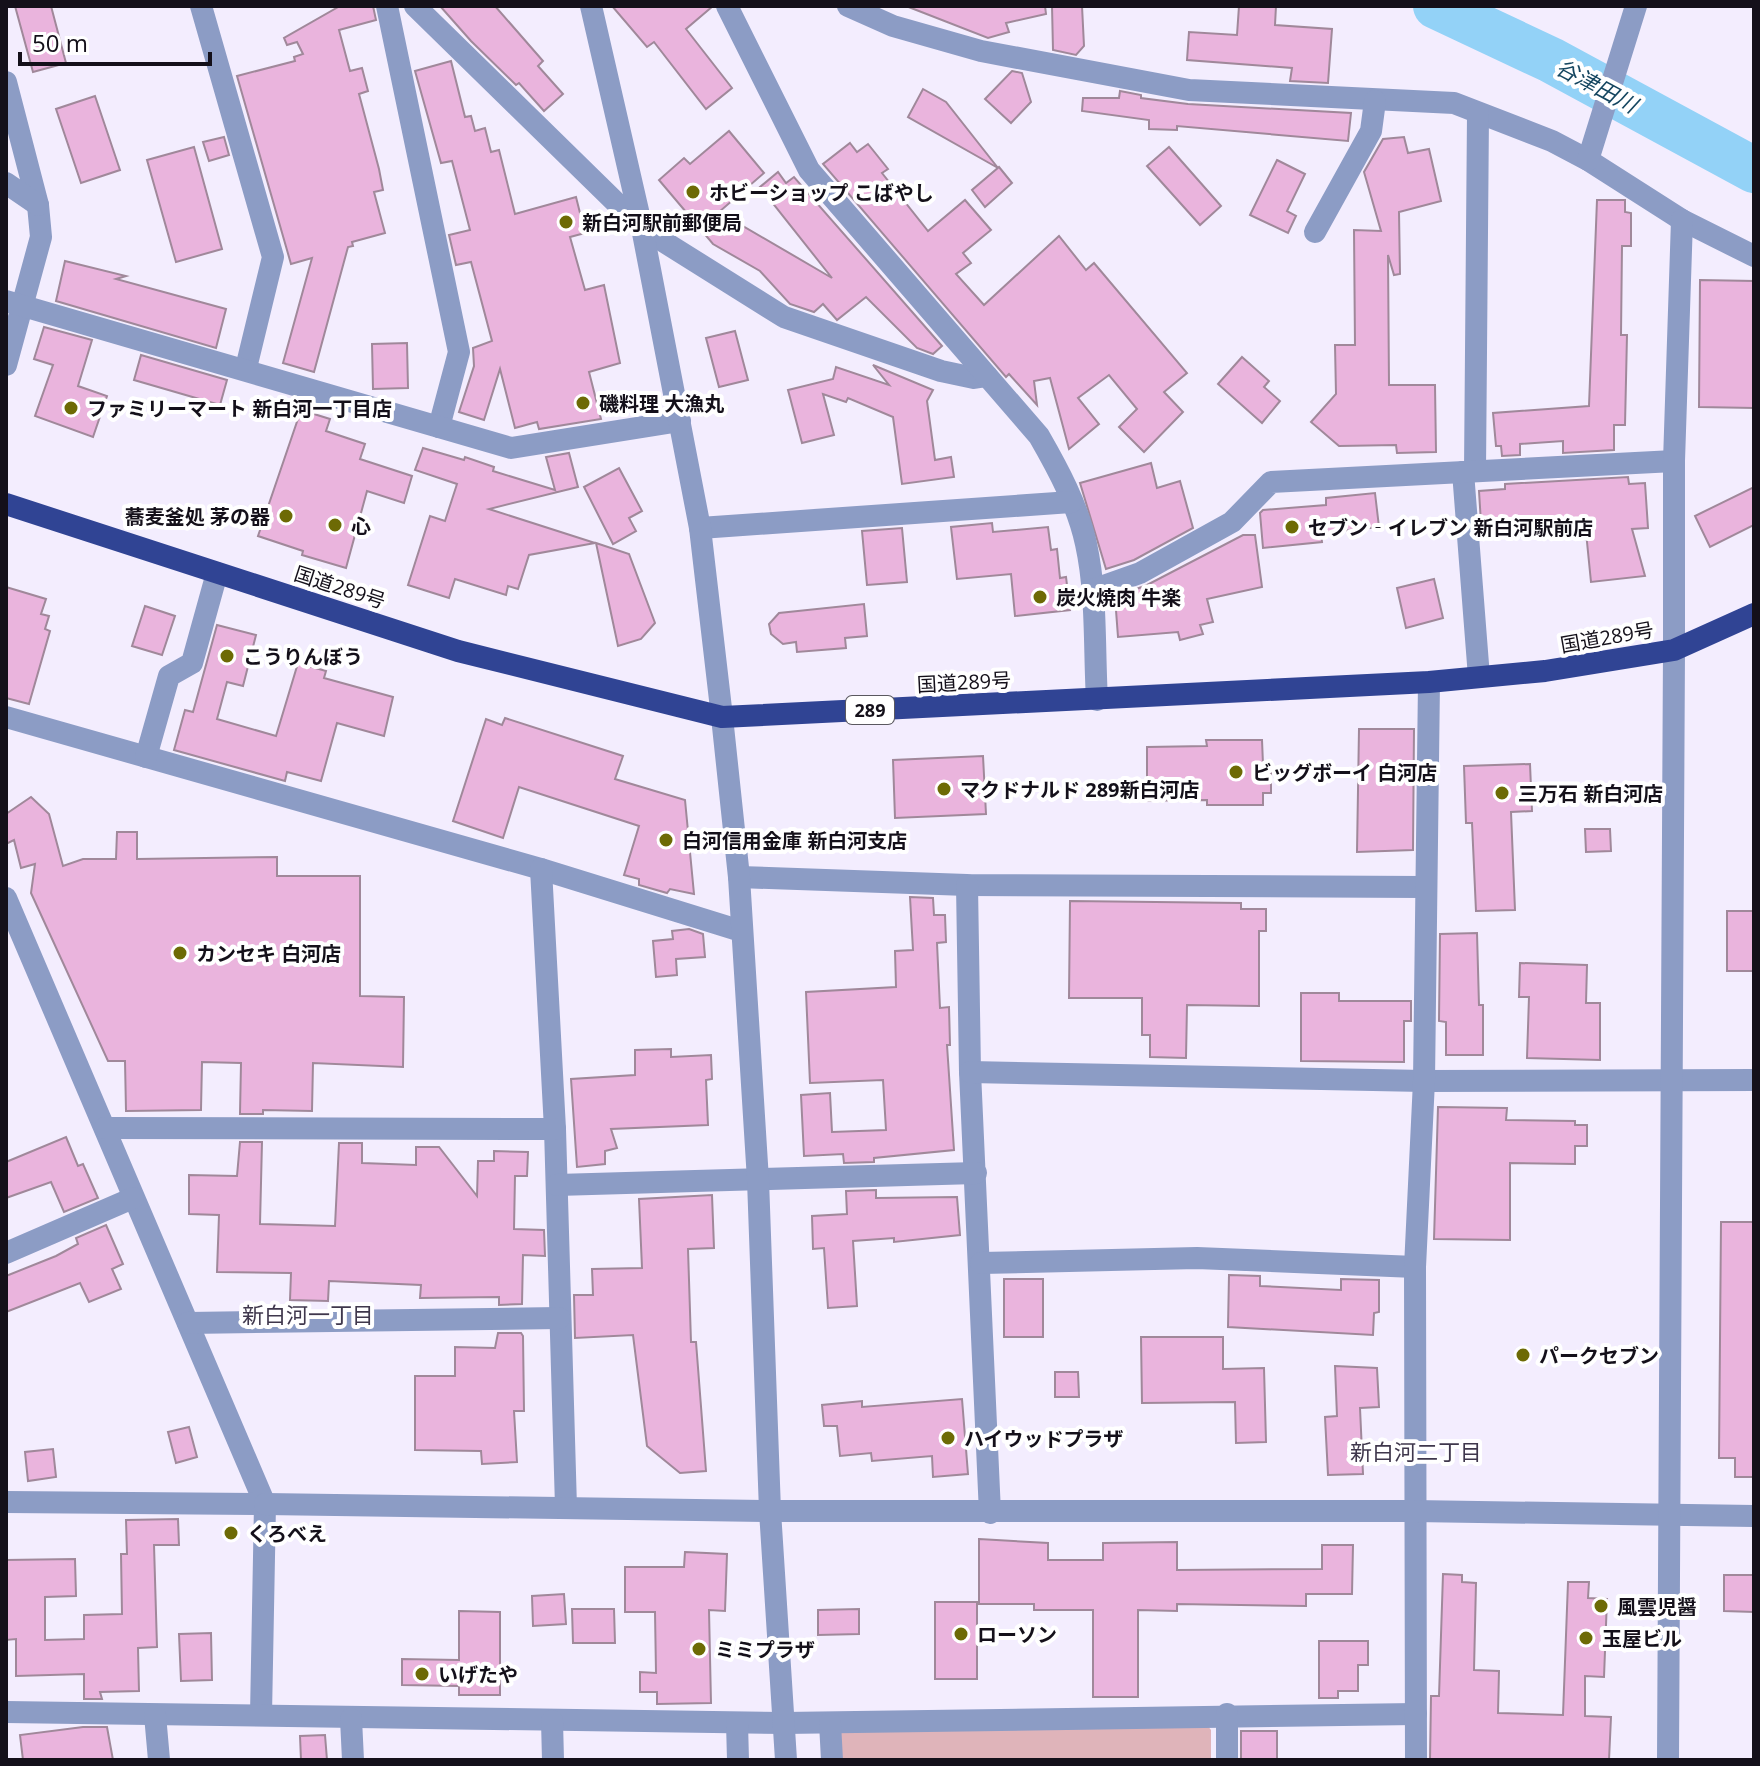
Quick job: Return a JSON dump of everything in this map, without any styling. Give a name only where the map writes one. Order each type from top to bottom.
[{"type":"highway","name":"国道289号","points":[[6,504],[458,651],[722,717],[1429,682],[1545,671],[1674,650],[1754,614]]},
{"type":"street","points":[[201,6],[273,257],[246,368]]},
{"type":"street","points":[[387,6],[459,352],[439,427]]},
{"type":"street","points":[[415,6],[642,228],[784,317],[941,371],[974,378],[987,376]]},
{"type":"street","points":[[591,6],[642,228],[700,528],[722,717],[739,877],[758,1180],[770,1511],[786,1760]]},
{"type":"street","points":[[727,6],[809,170],[1039,436],[1062,475],[1086,542],[1092,590],[1097,700]]},
{"type":"street","points":[[848,6],[893,26],[981,51],[1189,90],[1454,103],[1552,141],[1588,160],[1682,220],[1754,256]]},
{"type":"street","points":[[1588,160],[1636,6]]},
{"type":"street","points":[[6,82],[38,205],[41,237],[15,304],[6,365]]},
{"type":"street","points":[[1315,232],[1371,131],[1375,101]]},
{"type":"street","points":[[1478,114],[1469,472],[1479,677]]},
{"type":"street","points":[[6,183],[38,205]]},
{"type":"street","points":[[1668,1760],[1672,1516],[1674,461],[1682,220]]},
{"type":"street","points":[[15,304],[246,368],[511,448],[680,421]]},
{"type":"street","points":[[1092,590],[1140,573],[1232,522],[1271,482],[1674,461]]},
{"type":"street","points":[[700,528],[1071,502]]},
{"type":"street","points":[[146,757],[169,676],[192,663],[217,573]]},
{"type":"street","points":[[1416,1760],[1415,1267],[1424,1081],[1423,887],[1429,682]]},
{"type":"street","points":[[6,717],[541,869],[741,931]]},
{"type":"street","points":[[541,869],[555,1129],[566,1507]]},
{"type":"street","points":[[739,877],[967,885],[1423,887]]},
{"type":"street","points":[[967,885],[970,1072],[990,1513]]},
{"type":"street","points":[[6,898],[265,1504],[261,1715]]},
{"type":"street","points":[[970,1072],[1424,1081],[1754,1080]]},
{"type":"street","points":[[105,1128],[555,1129]]},
{"type":"street","points":[[557,1185],[976,1173]]},
{"type":"street","points":[[6,1253],[133,1198]]},
{"type":"street","points":[[981,1263],[1197,1258],[1415,1267]]},
{"type":"street","points":[[188,1323],[559,1318]]},
{"type":"street","points":[[6,1502],[990,1513],[1414,1511],[1754,1516]]},
{"type":"street","points":[[6,1712],[737,1723],[1227,1714],[1416,1714]]},
{"type":"street","points":[[1227,1714],[1227,1760]]},
{"type":"street","points":[[155,1715],[159,1760]]},
{"type":"street","points":[[351,1719],[353,1760]]},
{"type":"street","points":[[552,1721],[553,1760]]},
{"type":"street","points":[[737,1723],[738,1760]]},
{"type":"street","points":[[830,1723],[832,1760]]},
{"type":"shaded area","points":[[1202,1719],[1211,1730],[1211,1760],[840,1760],[839,1733],[845,1726]]},
{"type":"building","points":[[15,6],[51,6],[66,63],[33,72]]},
{"type":"building","points":[[340,6],[373,6],[376,20],[339,30],[350,71],[362,68],[368,91],[359,94],[383,190],[374,192],[385,233],[352,242],[353,246],[348,247],[314,372],[283,363],[312,258],[291,264],[237,76],[295,61],[294,57],[303,54],[297,42],[287,45],[284,38]]},
{"type":"building","points":[[440,6],[495,6],[543,61],[538,66],[563,94],[544,111],[519,83],[516,85],[471,41]]},
{"type":"building","points":[[612,6],[713,6],[686,29],[732,88],[706,109],[654,42],[647,47]]},
{"type":"building","points":[[906,6],[1045,6],[1046,14],[1006,23],[1009,32],[988,38]]},
{"type":"building","points":[[1052,6],[1082,6],[1084,46],[1076,55],[1053,50]]},
{"type":"building","points":[[1239,6],[1276,6],[1275,25],[1332,29],[1328,83],[1290,81],[1292,68],[1187,60],[1189,32],[1237,35]]},
{"type":"building","points":[[451,61],[465,117],[471,116],[475,131],[485,128],[491,152],[499,150],[515,214],[576,197],[585,233],[570,237],[585,290],[604,285],[620,363],[589,372],[601,419],[539,429],[537,422],[515,428],[500,369],[484,420],[459,412],[474,366],[473,348],[492,341],[471,262],[456,265],[449,235],[470,230],[452,161],[441,163],[415,71]]},
{"type":"building","points":[[1012,71],[1022,73],[1031,102],[1011,123],[985,99]]},
{"type":"building","points":[[923,89],[946,102],[998,168],[908,117]]},
{"type":"building","points":[[1120,91],[1141,95],[1141,98],[1188,104],[1351,113],[1348,141],[1177,126],[1177,130],[1149,129],[1149,120],[1082,111],[1083,98],[1119,98]]},
{"type":"building","points":[[95,96],[120,170],[81,183],[56,109]]},
{"type":"building","points":[[729,131],[764,173],[719,212],[832,278],[760,187],[778,172],[786,183],[794,177],[942,346],[933,354],[917,348],[866,297],[837,320],[823,304],[814,312],[790,304],[760,271],[713,244],[659,180],[684,158],[690,164]]},
{"type":"building","points":[[224,137],[229,155],[209,161],[203,142]]},
{"type":"building","points":[[1404,137],[1408,153],[1429,149],[1441,201],[1399,212],[1400,274],[1394,275],[1388,255],[1389,385],[1435,385],[1436,452],[1397,453],[1396,445],[1339,446],[1311,422],[1336,394],[1335,345],[1355,345],[1354,230],[1381,231],[1364,172],[1383,139]]},
{"type":"building","points":[[850,143],[857,152],[868,144],[888,169],[882,173],[928,231],[965,200],[991,230],[963,253],[971,263],[956,274],[984,305],[1059,236],[1086,270],[1094,263],[1187,373],[1164,392],[1183,412],[1144,452],[1119,427],[1137,409],[1109,375],[1078,398],[1099,424],[1069,449],[1050,378],[1034,381],[1037,405],[1009,374],[1006,377],[823,164]]},
{"type":"building","points":[[194,147],[222,249],[176,262],[147,160]]},
{"type":"building","points":[[1169,147],[1221,206],[1200,225],[1147,166]]},
{"type":"building","points":[[1277,160],[1305,174],[1287,211],[1296,216],[1288,233],[1250,215]]},
{"type":"building","points":[[999,167],[1012,183],[985,207],[972,190]]},
{"type":"building","points":[[1597,200],[1625,200],[1625,212],[1631,213],[1631,246],[1622,246],[1621,335],[1627,335],[1625,425],[1614,425],[1614,450],[1563,453],[1563,441],[1520,444],[1520,455],[1502,456],[1501,446],[1496,446],[1493,413],[1589,406]]},
{"type":"building","points":[[65,261],[126,276],[116,279],[226,309],[216,348],[56,301]]},
{"type":"building","points":[[1700,280],[1754,281],[1754,408],[1699,407]]},
{"type":"building","points":[[44,327],[92,340],[78,386],[107,396],[93,437],[35,416],[53,365],[34,359]]},
{"type":"building","points":[[735,331],[748,380],[719,387],[706,338]]},
{"type":"building","points":[[407,343],[408,388],[373,389],[372,344]]},
{"type":"building","points":[[141,355],[227,380],[220,405],[134,380]]},
{"type":"building","points":[[1242,357],[1269,381],[1264,387],[1280,401],[1262,423],[1218,384]]},
{"type":"building","points":[[873,365],[933,390],[927,401],[935,460],[951,457],[954,477],[902,484],[893,417],[848,398],[846,402],[823,394],[834,435],[802,443],[788,390],[833,379],[836,367],[889,385]]},
{"type":"building","points":[[301,410],[330,419],[326,431],[365,444],[360,459],[412,476],[404,503],[367,491],[346,568],[302,555],[303,551],[258,536]]},
{"type":"building","points":[[423,448],[464,460],[465,457],[494,467],[493,471],[555,490],[546,457],[569,453],[578,487],[489,509],[595,543],[529,555],[518,589],[508,586],[506,595],[455,579],[449,598],[408,585],[430,516],[445,521],[457,484],[415,470]]},
{"type":"building","points":[[1151,463],[1157,488],[1180,481],[1193,528],[1134,560],[1106,569],[1080,483]]},
{"type":"building","points":[[619,468],[642,511],[629,518],[636,531],[613,544],[584,487]]},
{"type":"building","points":[[1628,477],[1629,484],[1645,483],[1648,528],[1632,529],[1645,576],[1591,582],[1586,532],[1482,539],[1479,491],[1505,489],[1505,484]]},
{"type":"building","points":[[1754,487],[1754,525],[1710,547],[1695,516]]},
{"type":"building","points":[[1375,493],[1379,527],[1321,533],[1322,542],[1263,548],[1260,513],[1263,510],[1326,505],[1326,498]]},
{"type":"building","points":[[992,523],[993,532],[1048,527],[1051,550],[1057,549],[1060,578],[1066,577],[1070,610],[1015,616],[1011,574],[957,579],[951,527]]},
{"type":"building","points":[[902,528],[907,582],[867,585],[862,531]]},
{"type":"building","points":[[1243,535],[1255,535],[1262,587],[1207,599],[1213,622],[1200,625],[1203,634],[1180,640],[1178,632],[1118,637],[1115,597],[1147,585]]},
{"type":"building","points":[[596,543],[629,554],[655,623],[641,639],[618,646]]},
{"type":"building","points":[[1434,579],[1443,618],[1406,628],[1397,588]]},
{"type":"building","points":[[6,587],[46,599],[41,614],[49,616],[45,629],[50,631],[29,704],[6,698]]},
{"type":"building","points":[[864,604],[867,636],[845,638],[846,648],[797,652],[796,642],[783,644],[771,634],[769,624],[779,613]]},
{"type":"building","points":[[145,606],[175,616],[162,655],[132,646]]},
{"type":"building","points":[[217,625],[256,635],[243,686],[227,682],[217,719],[276,736],[298,663],[326,671],[324,678],[393,697],[384,736],[337,723],[321,781],[287,772],[285,781],[174,750],[185,710],[193,712]]},
{"type":"building","points":[[505,718],[623,756],[615,779],[685,800],[694,894],[670,889],[667,893],[639,885],[639,879],[624,875],[639,826],[519,787],[503,838],[453,821],[486,719],[502,725]]},
{"type":"building","points":[[1359,729],[1414,729],[1413,850],[1357,852]]},
{"type":"building","points":[[1206,740],[1262,740],[1263,764],[1271,764],[1271,793],[1263,793],[1263,805],[1207,805],[1207,800],[1124,801],[1123,781],[1147,780],[1147,747],[1207,746]]},
{"type":"building","points":[[983,756],[986,814],[895,818],[893,760]]},
{"type":"building","points":[[1530,764],[1532,811],[1511,812],[1515,910],[1476,911],[1472,823],[1466,823],[1464,766]]},
{"type":"building","points":[[31,797],[49,814],[63,866],[83,859],[116,859],[117,832],[137,832],[137,859],[277,857],[277,876],[360,876],[360,996],[404,997],[403,1067],[313,1063],[312,1111],[263,1110],[263,1114],[240,1114],[241,1063],[202,1062],[201,1110],[126,1111],[125,1061],[108,1061],[31,893],[35,864],[21,868],[14,840],[6,844],[6,814]]},
{"type":"building","points":[[1585,829],[1610,829],[1611,851],[1586,852]]},
{"type":"building","points":[[910,897],[933,898],[934,915],[945,915],[946,942],[937,943],[940,1008],[949,1007],[950,1045],[947,1045],[954,1150],[874,1158],[874,1162],[844,1163],[843,1154],[804,1156],[801,1095],[830,1093],[832,1132],[886,1130],[883,1080],[810,1083],[806,992],[896,987],[895,951],[913,950]]},
{"type":"building","points":[[1070,901],[1241,903],[1241,909],[1266,909],[1266,931],[1259,931],[1259,1006],[1187,1005],[1186,1058],[1150,1057],[1150,1035],[1142,1035],[1142,998],[1069,998]]},
{"type":"building","points":[[1727,911],[1754,911],[1754,971],[1727,971]]},
{"type":"building","points":[[689,929],[703,934],[705,957],[676,959],[677,975],[656,977],[653,941],[673,939],[672,931]]},
{"type":"building","points":[[1477,933],[1479,1005],[1483,1005],[1483,1055],[1446,1055],[1446,1022],[1439,1021],[1440,934]]},
{"type":"building","points":[[1520,963],[1587,965],[1586,1003],[1600,1003],[1600,1060],[1527,1058],[1529,997],[1519,997]]},
{"type":"building","points":[[1301,993],[1339,993],[1339,1001],[1411,1001],[1411,1021],[1404,1021],[1404,1062],[1301,1061]]},
{"type":"building","points":[[671,1049],[671,1057],[711,1055],[712,1079],[706,1080],[708,1125],[611,1129],[617,1148],[605,1151],[605,1164],[577,1167],[571,1079],[635,1075],[635,1050]]},
{"type":"building","points":[[1438,1107],[1507,1108],[1506,1120],[1575,1121],[1575,1125],[1587,1125],[1587,1146],[1575,1146],[1575,1164],[1510,1163],[1510,1240],[1434,1239]]},
{"type":"building","points":[[66,1137],[78,1166],[83,1164],[98,1198],[64,1212],[51,1182],[6,1198],[6,1162]]},
{"type":"building","points":[[240,1142],[262,1142],[260,1224],[335,1226],[339,1143],[362,1143],[362,1163],[416,1165],[416,1147],[439,1147],[477,1196],[478,1161],[494,1161],[494,1151],[528,1152],[527,1176],[515,1176],[514,1229],[544,1230],[545,1256],[523,1255],[522,1304],[499,1305],[499,1297],[420,1298],[421,1285],[329,1281],[328,1301],[290,1300],[291,1273],[217,1272],[219,1215],[189,1214],[189,1175],[237,1176]]},
{"type":"building","points":[[876,1190],[876,1198],[957,1197],[960,1235],[894,1242],[894,1238],[853,1241],[857,1306],[828,1308],[824,1248],[813,1249],[812,1216],[847,1214],[846,1191]]},
{"type":"building","points":[[712,1195],[714,1248],[688,1249],[691,1342],[696,1342],[706,1471],[680,1473],[647,1446],[633,1335],[575,1338],[574,1295],[593,1295],[592,1269],[642,1268],[639,1199]]},
{"type":"building","points":[[1721,1222],[1754,1222],[1754,1477],[1735,1477],[1735,1458],[1719,1458]]},
{"type":"building","points":[[106,1225],[123,1264],[112,1269],[121,1289],[89,1302],[80,1283],[6,1312],[6,1276],[56,1256],[78,1244],[76,1238]]},
{"type":"building","points":[[1229,1275],[1260,1276],[1260,1286],[1341,1290],[1341,1279],[1379,1280],[1379,1312],[1374,1313],[1373,1335],[1228,1327]]},
{"type":"building","points":[[1004,1279],[1043,1279],[1043,1337],[1004,1337]]},
{"type":"building","points":[[498,1333],[521,1333],[523,1336],[524,1411],[514,1411],[517,1462],[482,1464],[481,1451],[415,1450],[415,1376],[455,1376],[455,1347],[495,1348]]},
{"type":"building","points":[[1141,1337],[1223,1337],[1223,1369],[1264,1368],[1266,1442],[1236,1443],[1235,1402],[1142,1403]]},
{"type":"building","points":[[1335,1366],[1377,1368],[1379,1407],[1360,1408],[1363,1474],[1328,1475],[1325,1417],[1337,1416]]},
{"type":"building","points":[[1055,1372],[1078,1372],[1079,1397],[1055,1397]]},
{"type":"building","points":[[962,1399],[968,1474],[933,1477],[932,1456],[872,1461],[871,1453],[840,1456],[837,1426],[824,1426],[822,1405],[862,1401],[862,1407]]},
{"type":"building","points":[[189,1427],[197,1457],[176,1463],[168,1432]]},
{"type":"building","points":[[53,1449],[56,1477],[28,1481],[25,1452]]},
{"type":"building","points":[[178,1519],[179,1545],[154,1545],[157,1647],[138,1648],[139,1691],[100,1692],[102,1699],[84,1699],[84,1674],[16,1676],[16,1639],[6,1640],[6,1560],[75,1559],[76,1596],[45,1597],[45,1640],[84,1639],[84,1615],[122,1614],[121,1554],[127,1554],[126,1520]]},
{"type":"building","points":[[979,1539],[1048,1543],[1048,1560],[1103,1560],[1103,1543],[1177,1542],[1177,1570],[1322,1569],[1322,1545],[1353,1545],[1352,1594],[1306,1594],[1306,1606],[1177,1604],[1177,1611],[1138,1610],[1138,1697],[1093,1697],[1093,1610],[1034,1610],[1034,1604],[979,1604]]},
{"type":"building","points":[[685,1552],[727,1554],[725,1611],[709,1610],[711,1703],[657,1704],[657,1692],[640,1692],[640,1672],[656,1673],[655,1612],[625,1612],[625,1567],[684,1567]]},
{"type":"building","points":[[1443,1574],[1462,1575],[1462,1582],[1476,1583],[1474,1670],[1499,1671],[1498,1713],[1563,1715],[1568,1582],[1589,1582],[1588,1598],[1607,1599],[1604,1677],[1585,1676],[1585,1716],[1611,1717],[1609,1760],[1430,1760],[1431,1696],[1439,1696]]},
{"type":"building","points":[[1724,1575],[1754,1575],[1754,1612],[1724,1611]]},
{"type":"building","points":[[564,1594],[566,1624],[533,1626],[532,1596]]},
{"type":"building","points":[[935,1602],[977,1602],[977,1679],[935,1679]]},
{"type":"building","points":[[572,1609],[614,1609],[615,1643],[573,1643]]},
{"type":"building","points":[[859,1609],[859,1634],[818,1635],[818,1610]]},
{"type":"building","points":[[459,1611],[500,1612],[500,1695],[459,1695],[459,1686],[402,1685],[402,1659],[459,1660]]},
{"type":"building","points":[[211,1633],[212,1680],[181,1681],[179,1634]]},
{"type":"building","points":[[1319,1641],[1368,1641],[1368,1665],[1358,1665],[1358,1691],[1338,1691],[1338,1698],[1319,1698]]},
{"type":"building","points":[[107,1727],[113,1760],[23,1760],[20,1735]]},
{"type":"building","points":[[1241,1731],[1277,1731],[1277,1760],[1241,1760]]},
{"type":"building","points":[[325,1735],[327,1760],[301,1760],[300,1736]]},
{"type":"waterway","name":"谷津田川","points":[[1436,6],[1551,60],[1754,170]]},
{"type":"place","name":"ホビーショップ こばやし","points":[[693,192]]},
{"type":"place","name":"新白河駅前郵便局","points":[[566,222]]},
{"type":"place","name":"磯料理 大漁丸","points":[[583,403]]},
{"type":"place","name":"ファミリーマート 新白河一丁目店","points":[[71,408]]},
{"type":"place","name":"蕎麦釜処 茅の器","points":[[286,516]]},
{"type":"place","name":"心","points":[[335,525]]},
{"type":"place","name":"セブン‐イレブン 新白河駅前店","points":[[1292,527]]},
{"type":"place","name":"炭火焼肉 牛楽","points":[[1040,597]]},
{"type":"place","name":"こうりんぼう","points":[[227,656]]},
{"type":"place","name":"ビッグボーイ 白河店","points":[[1236,772]]},
{"type":"place","name":"マクドナルド 289新白河店","points":[[944,789]]},
{"type":"place","name":"三万石 新白河店","points":[[1502,793]]},
{"type":"place","name":"白河信用金庫 新白河支店","points":[[666,840]]},
{"type":"place","name":"カンセキ 白河店","points":[[180,953]]},
{"type":"place","name":"パークセブン","points":[[1523,1355]]},
{"type":"place","name":"ハイウッドプラザ","points":[[948,1438]]},
{"type":"place","name":"くろべえ","points":[[231,1533]]},
{"type":"place","name":"風雲児醤","points":[[1601,1606]]},
{"type":"place","name":"ローソン","points":[[961,1634]]},
{"type":"place","name":"玉屋ビル","points":[[1586,1638]]},
{"type":"place","name":"ミミプラザ","points":[[699,1649]]},
{"type":"place","name":"いげたや","points":[[422,1674]]},
{"type":"district","name":"新白河一丁目","points":[[308,1314]]},
{"type":"district","name":"新白河二丁目","points":[[1416,1451]]}]
